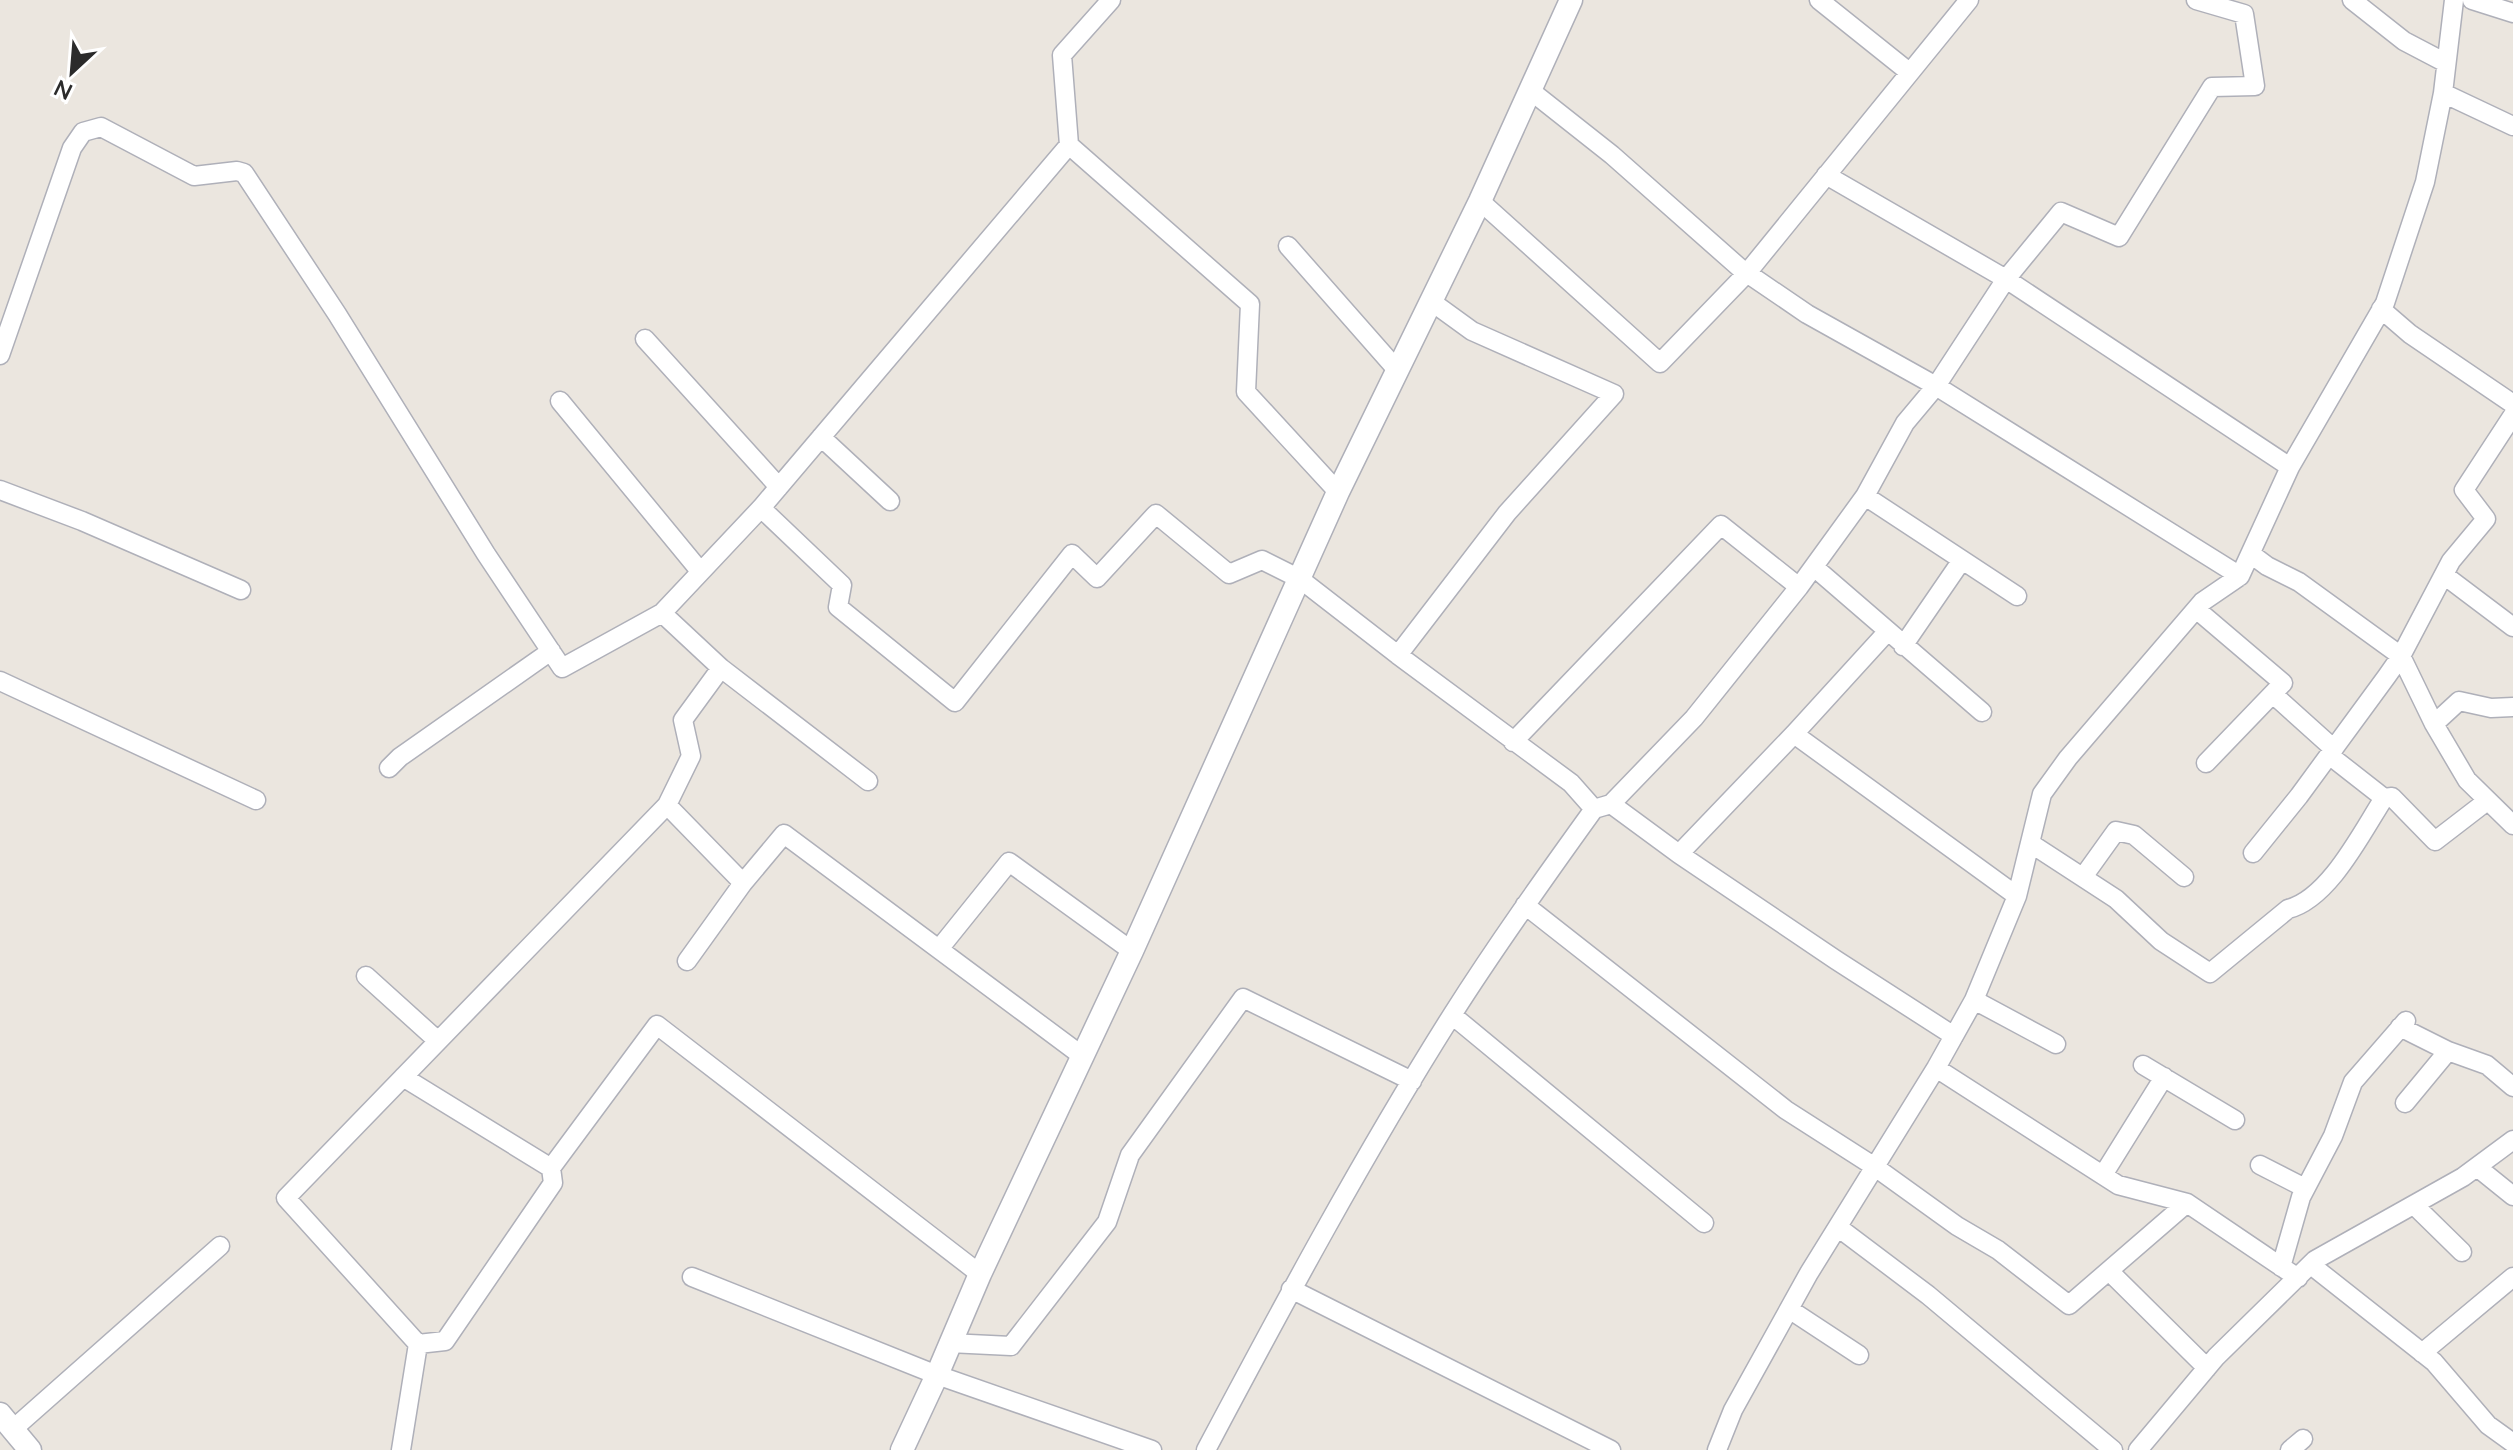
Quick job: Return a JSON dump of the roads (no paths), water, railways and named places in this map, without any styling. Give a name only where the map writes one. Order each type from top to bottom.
[{"type":"street","points":[[1111,0],[1062,55],[1069,145],[1250,304],[1246,392],[1338,492]]},
{"type":"street","points":[[902,1450],[980,1274],[1132,951],[1338,492],[1480,201],[1571,0]]},
{"type":"street","points":[[1819,0],[1909,72]]},
{"type":"street","points":[[1480,201],[1660,363],[1747,273],[1969,0]]},
{"type":"street","points":[[1206,1450],[1291,1289],[1412,1081],[1525,905],[1603,807],[1694,718],[1799,587],[1865,496],[1905,423],[1936,386],[2006,279],[2061,212],[2119,237],[2212,87],[2255,86],[2244,14],[2196,0]]},
{"type":"street","points":[[2352,0],[2404,41],[2446,63]]},
{"type":"street","points":[[1717,1450],[1733,1410],[1789,1309],[1974,1000],[2017,896],[2042,794],[2068,758],[2202,602],[2240,576],[2290,467],[2381,309],[2425,182],[2443,93],[2454,0]]},
{"type":"street","points":[[2472,0],[2513,13]]},
{"type":"street","points":[[1531,91],[1612,155],[1747,273],[1807,314],[1936,386],[2240,576]]},
{"type":"street","points":[[2443,93],[2513,126]]},
{"type":"street","points":[[0,355],[72,148],[83,132],[101,127],[194,176],[237,171],[244,173],[562,668],[662,613],[761,508],[1069,145]]},
{"type":"street","points":[[1826,175],[2006,279],[2290,467]]},
{"type":"street","points":[[1288,246],[1398,371]]},
{"type":"street","points":[[1398,655],[1507,513],[1614,394],[1472,331],[1432,302]]},
{"type":"street","points":[[2381,309],[2410,334],[2513,404]]},
{"type":"street","points":[[645,339],[779,487]]},
{"type":"street","points":[[560,401],[700,571]]},
{"type":"street","points":[[2253,853],[2332,752],[2401,656],[2451,561],[2486,519],[2464,490],[2513,415]]},
{"type":"street","points":[[821,437],[890,501]]},
{"type":"street","points":[[0,490],[82,521],[241,590]]},
{"type":"street","points":[[1865,496],[2017,596]]},
{"type":"street","points":[[761,508],[842,585],[838,607],[955,702],[1072,554],[1097,578],[1156,514],[1229,574],[1262,560],[1300,579],[1603,807],[1954,1036]]},
{"type":"street","points":[[1513,742],[1721,525],[1799,587]]},
{"type":"street","points":[[2251,554],[2299,582],[2401,656],[2434,724],[2467,780],[2513,825]]},
{"type":"street","points":[[1903,646],[1962,560]]},
{"type":"street","points":[[1814,567],[1982,712]]},
{"type":"street","points":[[2444,575],[2513,627]]},
{"type":"street","points":[[2196,609],[2283,683],[2206,763]]},
{"type":"street","points":[[662,613],[721,668],[868,781]]},
{"type":"street","points":[[1679,854],[1888,631]]},
{"type":"street","points":[[389,768],[400,757],[551,651]]},
{"type":"street","points":[[418,1344],[286,1198],[667,805],[691,756],[683,720],[721,668]]},
{"type":"street","points":[[0,681],[256,800]]},
{"type":"street","points":[[2274,695],[2384,798],[2392,797],[2435,841],[2487,801]]},
{"type":"street","points":[[2434,724],[2459,701],[2491,708],[2513,707]]},
{"type":"street","points":[[1794,734],[2017,896]]},
{"type":"street","points":[[2030,843],[2116,899],[2161,941],[2210,973],[2288,909],[2301,906],[2336,872],[2384,798]]},
{"type":"street","points":[[667,805],[743,883]]},
{"type":"street","points":[[2083,877],[2116,831],[2134,835],[2184,877]]},
{"type":"street","points":[[687,961],[743,883],[784,834],[1081,1055]]},
{"type":"street","points":[[939,949],[1009,862],[1132,951]]},
{"type":"street","points":[[1525,905],[1786,1110],[1875,1167],[1957,1226],[1998,1250],[2069,1305],[2187,1203]]},
{"type":"street","points":[[366,976],[438,1041]]},
{"type":"street","points":[[949,1343],[1011,1346],[1107,1222],[1130,1155],[1243,998],[1412,1081]]},
{"type":"street","points":[[1974,1000],[2056,1044]]},
{"type":"street","points":[[1452,1015],[1704,1223]]},
{"type":"street","points":[[2281,1267],[2305,1188],[2333,1136],[2353,1082],[2403,1024],[2448,1051],[2487,1065],[2513,1087]]},
{"type":"street","points":[[418,1344],[445,1341],[553,1183],[551,1168],[657,1025],[980,1274]]},
{"type":"street","points":[[2405,1103],[2448,1051]]},
{"type":"street","points":[[2143,1065],[2235,1120]]},
{"type":"street","points":[[1936,1068],[2118,1185],[2187,1203],[2281,1267],[2304,1272],[2434,1362],[2488,1425],[2512,1439]]},
{"type":"street","points":[[403,1077],[551,1168]]},
{"type":"street","points":[[2103,1175],[2164,1077]]},
{"type":"street","points":[[2138,1450],[2207,1368],[2304,1272],[2477,1167],[2513,1140]]},
{"type":"street","points":[[2260,1165],[2305,1188]]},
{"type":"street","points":[[2477,1167],[2513,1196]]},
{"type":"street","points":[[2414,1205],[2462,1252]]},
{"type":"street","points":[[1839,1228],[1928,1295],[2113,1450]]},
{"type":"street","points":[[30,1450],[6,1422],[220,1246]]},
{"type":"street","points":[[2109,1271],[2207,1368]]},
{"type":"street","points":[[692,1277],[937,1375],[1152,1450]]},
{"type":"street","points":[[2422,1353],[2513,1277]]},
{"type":"street","points":[[1291,1289],[1611,1450]]},
{"type":"street","points":[[1789,1309],[1859,1355]]},
{"type":"street","points":[[401,1450],[418,1344]]}]
